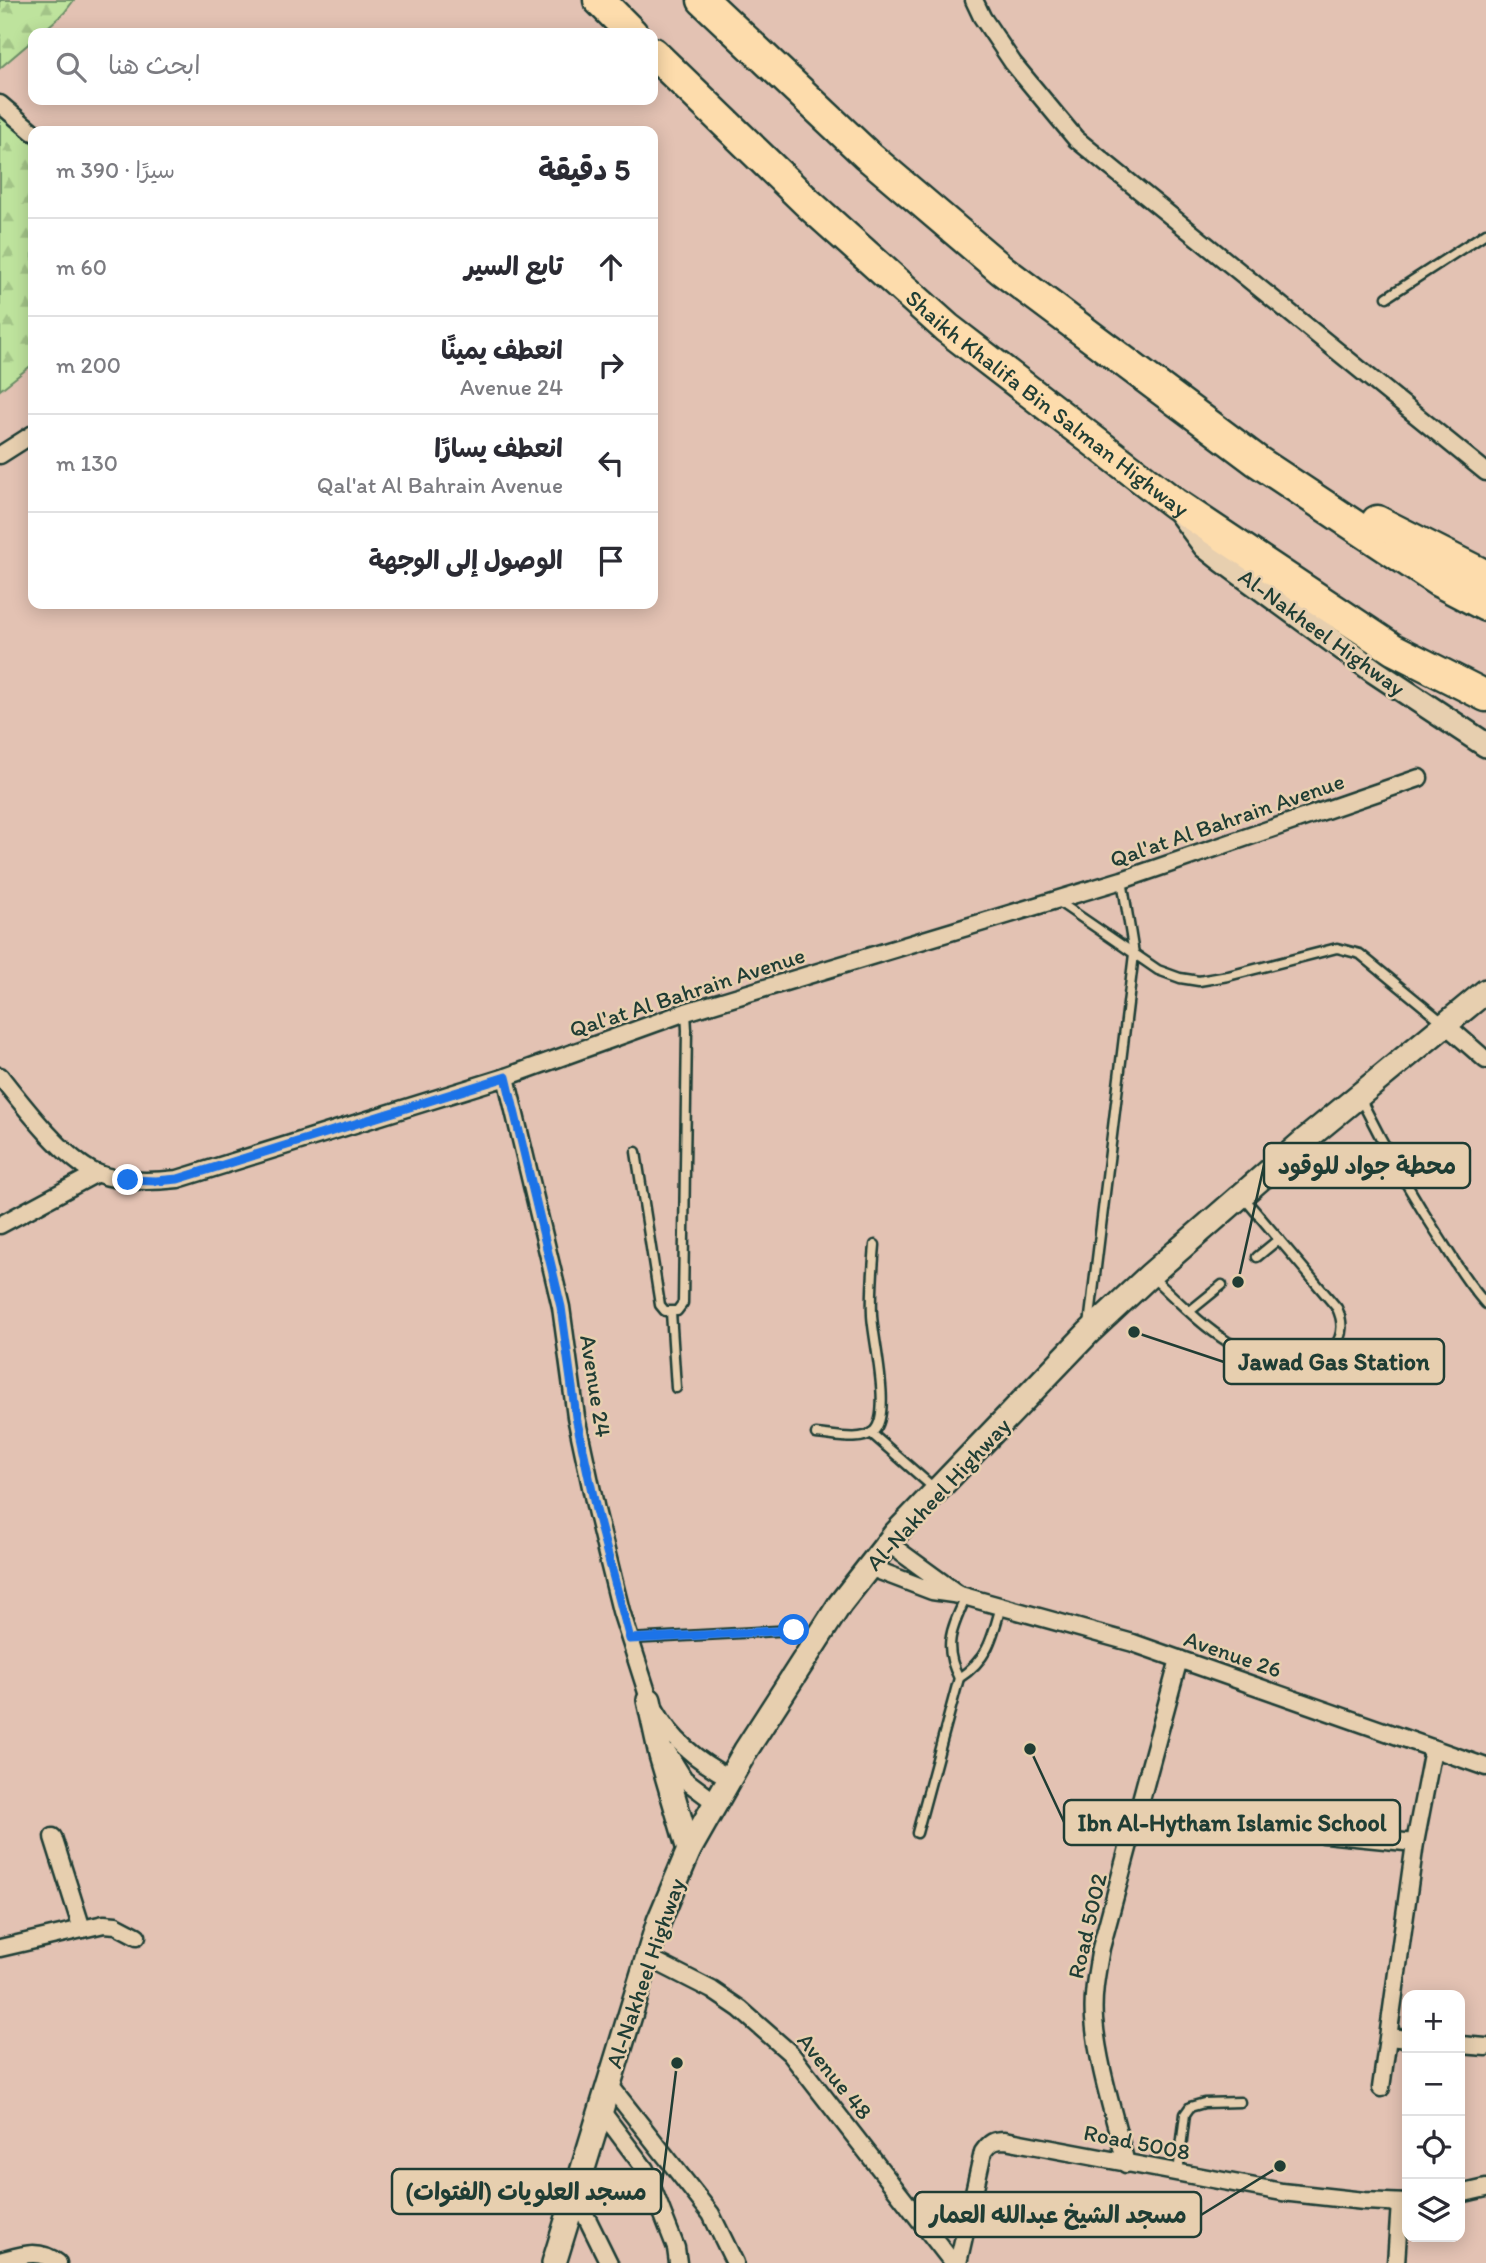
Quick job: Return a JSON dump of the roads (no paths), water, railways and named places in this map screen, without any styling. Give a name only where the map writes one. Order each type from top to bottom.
[{"type":"highway","points":[[599,0],[627,28]]},
{"type":"highway","points":[[703,0],[867,155],[1002,270],[1257,461],[1438,581],[1486,606]]},
{"type":"highway","name":"Shaikh Khalifa Bin Salman Highway","points":[[658,58],[809,204],[947,328],[1174,503],[1405,657],[1486,696]]},
{"type":"highway","points":[[1257,461],[1486,576]]},
{"type":"highway","points":[[1405,657],[1486,708]]},
{"type":"street","points":[[974,0],[982,17],[1013,63],[1076,139],[1486,472]]},
{"type":"street","points":[[0,104],[28,128]]},
{"type":"street","points":[[0,455],[28,437]]},
{"type":"street","name":"Al-Nakheel Highway","points":[[1174,503],[1189,527],[1224,561],[1374,671],[1486,745]]},
{"type":"street","name":"Qal'at Al Bahrain Avenue","points":[[0,1076],[53,1138],[78,1161],[97,1173],[128,1180],[178,1179],[506,1077],[686,1012],[1122,880],[1419,778]]},
{"type":"street","name":"Al-Nakheel Highway","points":[[554,2263],[647,1956],[689,1850],[730,1777],[816,1642],[869,1567],[888,1542],[1088,1333],[1150,1275],[1359,1096],[1486,992]]},
{"type":"street","points":[[1446,1025],[1486,1060]]},
{"type":"street","name":"Avenue 24","points":[[506,1077],[561,1307],[576,1417],[596,1510],[630,1639],[674,1766],[684,1779],[716,1803]]},
{"type":"street","points":[[0,1225],[97,1173]]},
{"type":"street","name":"Avenue 26","points":[[888,1542],[963,1596]]},
{"type":"street","name":"Avenue 26","points":[[869,1567],[932,1591],[963,1596],[1108,1636],[1486,1766]]},
{"type":"street","name":"Road 5002","points":[[1126,2164],[1098,2052],[1094,2017],[1095,1982],[1101,1948],[1179,1659]]},
{"type":"street","points":[[649,1700],[661,1755],[689,1850]]},
{"type":"street","name":"Avenue 24","points":[[649,1700],[675,1738],[691,1754],[710,1768],[730,1777]]},
{"type":"street","points":[[1381,2088],[1415,1843],[1433,1748]]},
{"type":"street","points":[[1137,1815],[1415,1843]]},
{"type":"street","points":[[53,1837],[82,1929]]},
{"type":"street","points":[[0,1948],[104,1924],[116,1925],[137,1936]]},
{"type":"street","name":"Avenue 48","points":[[647,1956],[740,2008],[790,2053],[955,2263]]},
{"type":"street","points":[[1389,2037],[1402,2038]]},
{"type":"street","points":[[1465,2045],[1486,2047]]},
{"type":"street","points":[[608,2083],[711,2214],[735,2263]]},
{"type":"street","points":[[600,2109],[645,2169],[676,2248],[678,2263]]},
{"type":"street","name":"Road 5008","points":[[955,2263],[983,2152],[995,2140],[1320,2197],[1402,2203]]},
{"type":"street","points":[[1465,2193],[1486,2188]]},
{"type":"street","points":[[574,2192],[609,2263]]},
{"type":"street","name":"Road 5008","points":[[1396,2263],[1402,2218]]},
{"type":"street","points":[[0,2261],[38,2253],[50,2256],[58,2263]]},
{"type":"lane","points":[[965,0],[982,17]]},
{"type":"lane","points":[[1387,297],[1486,233]]},
{"type":"lane","points":[[1088,1333],[1134,954],[1122,880]]},
{"type":"lane","points":[[1056,901],[1158,970],[1180,978],[1199,981],[1228,976],[1336,948],[1360,954],[1446,1025]]},
{"type":"lane","points":[[636,1152],[660,1305],[665,1311],[677,1311],[682,1303],[686,1012]]},
{"type":"lane","points":[[1359,1096],[1384,1147],[1420,1208],[1473,1289],[1486,1304]]},
{"type":"lane","points":[[1150,1275],[1232,1346],[1251,1355],[1291,1361],[1312,1359],[1333,1348],[1341,1333],[1341,1316],[1337,1308],[1242,1195]]},
{"type":"lane","points":[[1256,1257],[1279,1239]]},
{"type":"lane","points":[[817,1434],[854,1437],[872,1433],[878,1424],[881,1401],[872,1311],[875,1245]]},
{"type":"lane","points":[[1190,1311],[1222,1285]]},
{"type":"lane","points":[[671,1312],[676,1388]]},
{"type":"lane","points":[[872,1433],[937,1491]]},
{"type":"lane","points":[[959,1678],[950,1655],[949,1642],[963,1596]]},
{"type":"lane","points":[[917,1833],[959,1678],[980,1661],[987,1650],[1001,1606]]},
{"type":"lane","points":[[630,1639],[794,1630],[807,1633],[816,1642]]},
{"type":"lane","points":[[1178,2173],[1185,2114],[1189,2107],[1204,2103],[1240,2102]]},
{"type":"place","name":"محطة جواد للوقود","points":[[1238,1282]]},
{"type":"place","name":"Jawad Gas Station","points":[[1134,1332]]},
{"type":"place","name":"Ibn Al-Hytham Islamic School","points":[[1030,1749]]},
{"type":"place","name":"مسجد العلويات (الفتوات)","points":[[677,2063]]},
{"type":"place","name":"مسجد الشيخ عبدالله العمار","points":[[1280,2166]]}]
